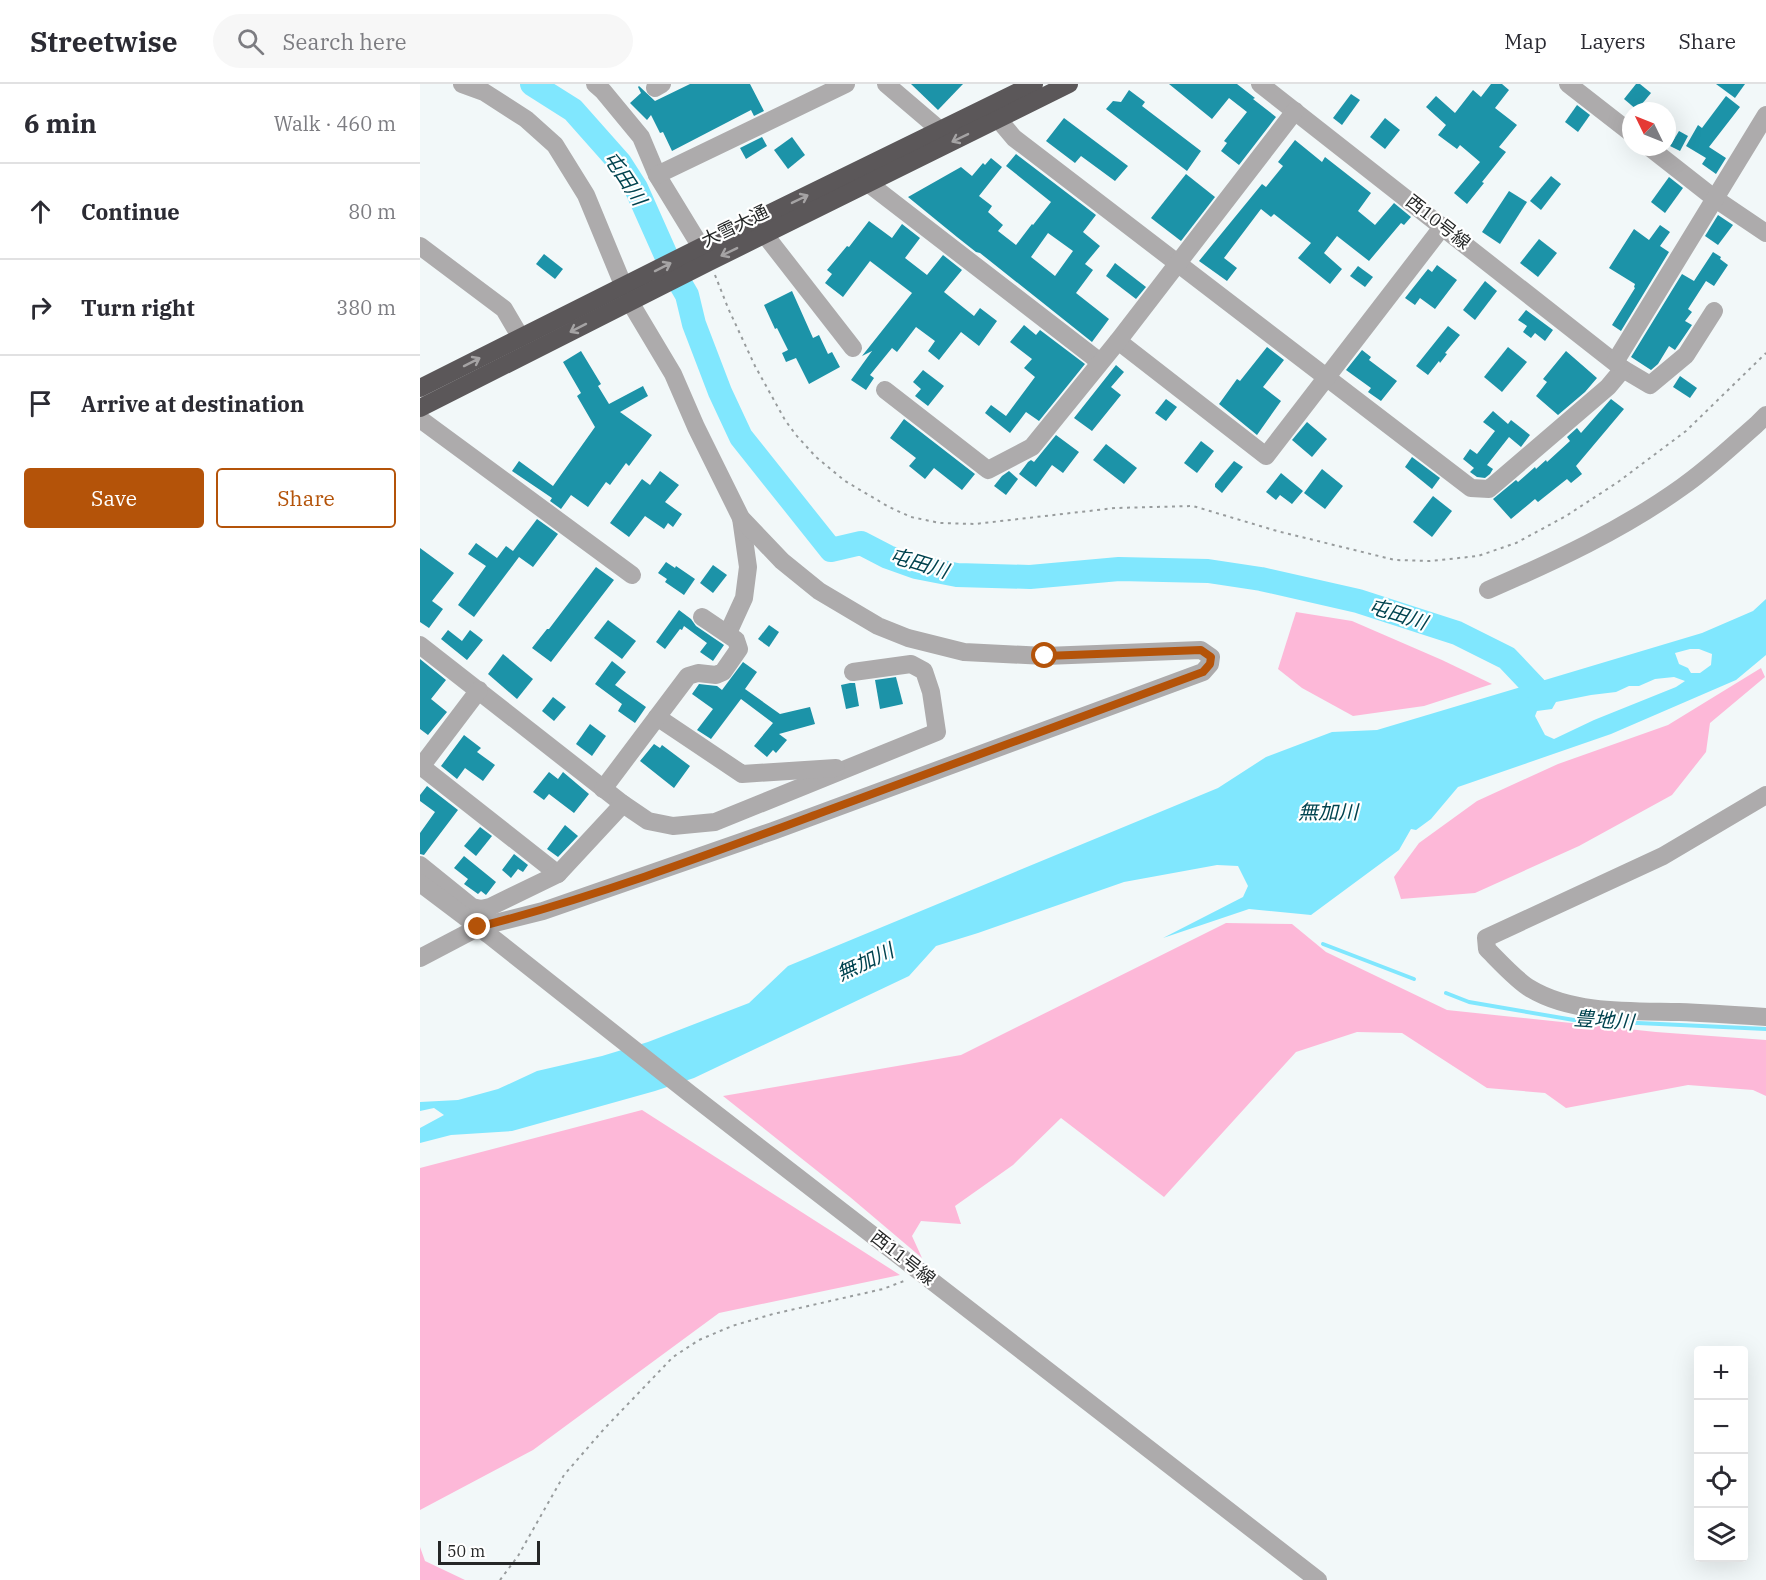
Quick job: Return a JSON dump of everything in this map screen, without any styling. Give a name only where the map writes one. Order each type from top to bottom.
[{"type":"highway","name":"大雪大通","points":[[420,408],[633,291],[940,130],[1034,84]]},
{"type":"highway","name":"大雪大通","points":[[700,257],[765,235],[1069,84]]},
{"type":"highway","name":"大雪大通","points":[[420,388],[520,338],[633,291]]},
{"type":"street","points":[[420,958],[484,931],[773,831],[1203,672],[1210,664],[1211,657],[1201,650],[1045,656],[964,652],[908,639],[878,626],[819,591],[782,561],[741,518],[586,195],[555,145],[526,119],[484,92],[462,84]]},
{"type":"street","points":[[595,84],[641,137],[657,175],[700,257]]},
{"type":"street","points":[[657,175],[846,84]]},
{"type":"street","points":[[886,84],[940,130]]},
{"type":"street","name":"西10号線","points":[[1260,84],[1619,365],[1650,385],[1686,355],[1714,311]]},
{"type":"street","points":[[1568,84],[1622,126]]},
{"type":"street","points":[[885,390],[988,470],[1032,447],[1118,341],[1295,111]]},
{"type":"street","points":[[998,119],[1014,138],[1471,488],[1489,489],[1608,387],[1714,198],[1766,115]]},
{"type":"street","points":[[1660,156],[1714,198],[1766,234]]},
{"type":"street","points":[[868,183],[1100,362]]},
{"type":"street","points":[[1118,341],[1266,456],[1443,226]]},
{"type":"street","points":[[765,235],[852,348]]},
{"type":"street","points":[[420,246],[504,309],[520,338]]},
{"type":"street","points":[[1488,590],[1543,567],[1620,526],[1683,487],[1766,415]]},
{"type":"street","points":[[420,419],[632,575]]},
{"type":"street","points":[[728,633],[744,598],[748,567],[741,518]]},
{"type":"street","points":[[603,789],[688,676],[698,673],[716,675],[723,672],[740,649],[736,640],[728,633],[702,617]]},
{"type":"street","points":[[420,645],[623,804],[648,821],[673,826],[715,822],[937,732],[931,692],[924,671],[911,664],[853,672]]},
{"type":"street","points":[[479,690],[423,758],[558,874]]},
{"type":"street","points":[[657,717],[742,774],[749,782],[751,791],[749,800],[742,811]]},
{"type":"street","points":[[742,774],[851,767]]},
{"type":"street","points":[[1766,795],[1663,856],[1486,938],[1487,949],[1529,989],[1553,999],[1609,1010],[1766,1017]]},
{"type":"street","points":[[420,865],[472,907],[481,909],[490,907],[558,874],[623,804]]},
{"type":"street","name":"西11号線","points":[[420,883],[1318,1580]]},
{"type":"path","points":[[700,257],[728,308],[755,366],[796,435],[826,466],[861,491],[911,517],[940,522],[975,524],[1115,508],[1193,506],[1277,531],[1395,560],[1430,561],[1478,556],[1516,543],[1566,516],[1618,482],[1686,430],[1766,353]]},
{"type":"path","points":[[500,1580],[518,1556],[564,1475],[604,1429],[673,1357],[699,1340],[732,1326],[773,1314],[883,1289],[924,1274]]},
{"type":"shaded area","points":[[1296,612],[1352,621],[1492,684],[1424,706],[1353,716],[1302,688],[1278,669]]},
{"type":"shaded area","points":[[1761,668],[1765,677],[1710,723],[1706,752],[1672,795],[1579,846],[1475,893],[1401,899],[1394,877],[1419,843],[1477,801],[1558,764],[1668,725]]},
{"type":"shaded area","points":[[1226,923],[1292,924],[1326,952],[1447,1010],[1656,1032],[1766,1040],[1766,1096],[1753,1090],[1688,1085],[1566,1108],[1545,1093],[1487,1088],[1402,1033],[1357,1032],[1296,1052],[1164,1197],[1061,1118],[1013,1165],[955,1206],[961,1224],[921,1221],[912,1236],[922,1258],[850,1197],[723,1096],[961,1055]]},
{"type":"shaded area","points":[[642,1110],[900,1275],[719,1313],[533,1450],[420,1510],[420,1168]]},
{"type":"shaded area","points":[[420,1547],[425,1561],[465,1580],[420,1580]]},
{"type":"water","name":"無加川","points":[[1766,599],[1766,655],[1736,680],[1611,734],[1458,787],[1431,819],[1416,830],[1411,829],[1399,850],[1311,915],[1249,909],[1163,938],[1243,897],[1248,886],[1238,866],[1217,865],[1124,882],[936,946],[909,976],[694,1078],[512,1131],[451,1135],[420,1143],[420,1128],[444,1115],[434,1108],[420,1111],[420,1102],[458,1100],[498,1089],[537,1071],[602,1056],[648,1042],[749,1003],[788,966],[1218,788],[1266,757],[1332,732],[1377,730],[1702,633],[1753,611]],"holes":[[[1699,649],[1712,654],[1711,665],[1700,673],[1691,673],[1688,668],[1679,664],[1675,653]],[[1674,677],[1685,681],[1676,687],[1554,739],[1545,735],[1535,716],[1537,711],[1552,709],[1556,702],[1616,692],[1655,679]]]},
{"type":"building","points":[[690,84],[750,84],[764,111],[754,116],[751,110],[672,151],[651,115],[647,120],[630,103],[641,93],[639,86],[655,101]]},
{"type":"building","points":[[911,84],[963,84],[938,110]]},
{"type":"building","points":[[1169,84],[1237,84],[1276,117],[1239,165],[1221,151],[1227,143],[1224,141],[1247,112],[1229,98],[1212,119]]},
{"type":"building","points":[[1491,84],[1502,84],[1509,90],[1495,108],[1517,125],[1499,147],[1506,152],[1467,204],[1454,193],[1480,162],[1460,145],[1457,149],[1438,135],[1446,125],[1426,107],[1436,96],[1455,113],[1473,90],[1481,97]]},
{"type":"building","points":[[1636,84],[1640,84],[1651,93],[1644,102],[1628,102],[1624,99]]},
{"type":"building","points":[[1716,84],[1745,84],[1735,98]]},
{"type":"building","points":[[1129,90],[1145,102],[1142,106],[1201,151],[1187,171],[1106,109],[1113,101],[1121,102]]},
{"type":"building","points":[[1351,94],[1360,100],[1342,125],[1333,118]]},
{"type":"building","points":[[1726,96],[1740,107],[1709,147],[1726,158],[1716,174],[1702,164],[1706,158],[1686,146],[1698,125],[1702,128]]},
{"type":"building","points":[[1577,105],[1590,115],[1578,132],[1565,122]]},
{"type":"building","points":[[1064,118],[1128,166],[1115,181],[1081,156],[1075,163],[1046,141]]},
{"type":"building","points":[[1385,118],[1400,130],[1385,149],[1370,137]]},
{"type":"building","points":[[1679,131],[1688,136],[1680,151],[1676,149],[1676,136]]},
{"type":"building","points":[[762,137],[767,146],[746,159],[740,148]]},
{"type":"building","points":[[792,137],[805,155],[788,169],[774,150]]},
{"type":"building","points":[[1295,140],[1322,162],[1325,157],[1371,193],[1358,211],[1375,225],[1394,203],[1411,217],[1404,225],[1401,223],[1369,261],[1337,236],[1324,253],[1342,269],[1330,284],[1298,258],[1311,243],[1274,214],[1271,217],[1261,209],[1224,258],[1237,268],[1227,281],[1199,261],[1262,184],[1266,187],[1283,166],[1278,162]]},
{"type":"building","points":[[1016,154],[1096,215],[1083,232],[1100,246],[1085,264],[1093,270],[1076,293],[1109,319],[1092,342],[908,197],[961,167],[972,176],[983,163],[985,165],[991,158],[1002,167],[979,196],[992,206],[988,212],[1003,225],[998,231],[1016,245],[1051,202],[1006,166]],"holes":[[[1048,233],[1073,251],[1055,276],[1031,257]]]},
{"type":"building","points":[[1186,174],[1215,197],[1181,241],[1151,218]]},
{"type":"building","points":[[1551,176],[1561,184],[1541,210],[1530,201]]},
{"type":"building","points":[[1669,177],[1683,188],[1665,213],[1651,202]]},
{"type":"building","points":[[1509,191],[1527,202],[1500,244],[1482,232]]},
{"type":"building","points":[[1718,215],[1733,225],[1718,245],[1705,236]]},
{"type":"building","points":[[869,221],[892,238],[902,224],[920,238],[905,258],[927,275],[943,255],[962,270],[944,292],[974,316],[980,308],[997,321],[979,346],[961,332],[939,360],[928,351],[935,341],[916,327],[897,352],[892,348],[870,375],[874,378],[866,390],[851,380],[872,351],[862,356],[912,293],[870,261],[843,297],[825,283],[832,274],[827,270]]},
{"type":"building","points":[[1660,225],[1670,232],[1660,246],[1669,252],[1621,331],[1612,325],[1635,288],[1635,284],[1609,268],[1634,229],[1649,240]]},
{"type":"building","points":[[1539,239],[1557,253],[1538,277],[1520,263]]},
{"type":"building","points":[[1713,252],[1728,265],[1714,286],[1706,281],[1688,309],[1692,312],[1685,321],[1692,325],[1675,350],[1669,346],[1658,364],[1651,370],[1631,357],[1682,274],[1694,281]]},
{"type":"building","points":[[544,254],[563,269],[555,279],[536,264]]},
{"type":"building","points":[[1115,263],[1146,287],[1136,299],[1106,276]]},
{"type":"building","points":[[1437,265],[1457,280],[1435,309],[1420,298],[1415,305],[1405,298],[1428,269],[1432,272]]},
{"type":"building","points":[[1358,266],[1373,277],[1365,287],[1350,276]]},
{"type":"building","points":[[1485,281],[1497,291],[1475,320],[1463,310]]},
{"type":"building","points":[[792,291],[813,338],[819,335],[828,354],[832,352],[840,367],[809,384],[796,358],[786,362],[782,353],[788,350],[764,305]]},
{"type":"building","points":[[1526,310],[1553,330],[1545,341],[1535,333],[1531,338],[1523,332],[1527,326],[1518,320]]},
{"type":"building","points":[[1024,325],[1036,335],[1040,330],[1085,364],[1039,421],[1026,412],[1010,433],[985,413],[991,405],[1006,416],[1035,377],[1024,368],[1032,359],[1010,342]]},
{"type":"building","points":[[1448,326],[1460,335],[1440,363],[1439,361],[1428,375],[1416,366]]},
{"type":"building","points":[[1267,347],[1284,360],[1263,387],[1281,401],[1257,435],[1219,404],[1237,379],[1240,381]]},
{"type":"building","points":[[1508,347],[1527,362],[1502,392],[1484,377]]},
{"type":"building","points":[[1362,350],[1371,357],[1369,360],[1397,381],[1381,401],[1368,392],[1371,388],[1346,370]]},
{"type":"building","points":[[581,351],[601,384],[598,386],[609,404],[643,386],[648,396],[620,412],[652,435],[629,466],[626,463],[610,485],[606,482],[588,507],[571,495],[561,509],[550,501],[552,498],[512,471],[519,461],[553,486],[595,427],[577,396],[581,393],[563,362]]},
{"type":"building","points":[[1566,351],[1597,378],[1585,392],[1558,415],[1536,396],[1547,382],[1543,379]]},
{"type":"building","points":[[1116,365],[1124,372],[1111,387],[1121,395],[1092,431],[1074,418]]},
{"type":"building","points":[[923,370],[944,386],[928,406],[915,396],[921,389],[913,382]]},
{"type":"building","points":[[1680,376],[1697,388],[1690,398],[1673,387]]},
{"type":"building","points":[[1166,399],[1177,407],[1166,421],[1155,413]]},
{"type":"building","points":[[1611,399],[1624,409],[1576,466],[1582,474],[1571,483],[1567,479],[1538,502],[1535,499],[1511,519],[1493,499],[1516,480],[1518,482],[1535,467],[1536,469],[1546,460],[1547,462],[1570,441],[1567,437],[1577,428],[1581,433]]},
{"type":"building","points":[[1493,411],[1508,424],[1511,420],[1530,435],[1521,447],[1509,437],[1487,465],[1493,469],[1490,474],[1485,478],[1477,477],[1470,472],[1474,468],[1463,459],[1470,449],[1477,454],[1495,431],[1483,422]]},
{"type":"building","points":[[904,419],[975,474],[962,490],[934,468],[925,479],[909,466],[916,458],[890,438]]},
{"type":"building","points":[[1307,422],[1327,439],[1312,457],[1292,440]]},
{"type":"building","points":[[1056,435],[1079,452],[1063,473],[1052,465],[1036,487],[1019,474],[1028,462],[1031,460],[1034,462]]},
{"type":"building","points":[[1201,441],[1214,451],[1197,473],[1184,463]]},
{"type":"building","points":[[1106,444],[1137,468],[1124,484],[1093,460]]},
{"type":"building","points":[[1412,457],[1440,478],[1432,489],[1405,467]]},
{"type":"building","points":[[1234,461],[1243,467],[1222,493],[1215,487],[1215,484]]},
{"type":"building","points":[[1322,469],[1343,486],[1325,509],[1304,493]]},
{"type":"building","points":[[660,471],[679,485],[665,502],[682,514],[673,527],[668,523],[664,529],[645,516],[629,537],[610,523],[642,479],[650,485]]},
{"type":"building","points":[[1009,471],[1018,479],[1006,495],[994,486]]},
{"type":"building","points":[[1281,473],[1303,491],[1292,504],[1280,495],[1276,500],[1266,492]]},
{"type":"building","points":[[1433,496],[1452,511],[1432,537],[1413,522]]},
{"type":"building","points":[[537,519],[558,534],[533,567],[519,557],[474,617],[458,605],[486,566],[468,554],[476,543],[497,558],[506,546],[513,551]]},
{"type":"building","points":[[420,548],[454,573],[432,601],[443,609],[429,628],[420,622]]},
{"type":"building","points":[[666,562],[695,579],[684,595],[665,582],[667,579],[658,573]]},
{"type":"building","points":[[713,565],[727,575],[713,593],[700,583]]},
{"type":"building","points":[[596,567],[614,580],[551,662],[532,648]]},
{"type":"building","points":[[679,610],[696,626],[724,645],[713,661],[700,652],[707,643],[684,626],[665,649],[656,642]]},
{"type":"building","points":[[608,620],[636,641],[622,659],[594,638]]},
{"type":"building","points":[[769,625],[779,632],[769,647],[758,639]]},
{"type":"building","points":[[448,630],[462,641],[470,630],[483,640],[467,660],[441,639]]},
{"type":"building","points":[[503,654],[533,679],[517,699],[488,674]]},
{"type":"building","points":[[420,659],[446,680],[431,699],[447,712],[428,735],[420,729]]},
{"type":"building","points":[[612,661],[626,672],[615,685],[646,707],[635,723],[618,711],[622,704],[595,684]]},
{"type":"building","points":[[743,662],[757,672],[745,689],[780,714],[810,707],[815,724],[779,734],[787,740],[776,753],[773,750],[767,757],[754,746],[773,723],[741,699],[711,739],[697,730],[713,709],[692,694],[699,684],[717,686],[722,690]]},
{"type":"building","points":[[896,677],[903,704],[880,709],[875,680]]},
{"type":"building","points":[[855,683],[859,706],[846,709],[841,685]]},
{"type":"building","points":[[553,697],[566,707],[554,721],[542,711]]},
{"type":"building","points":[[590,724],[606,736],[592,756],[576,744]]},
{"type":"building","points":[[464,735],[481,748],[477,752],[495,765],[483,781],[465,768],[457,779],[441,766]]},
{"type":"building","points":[[654,744],[660,748],[662,745],[690,766],[674,788],[640,761]]},
{"type":"building","points":[[549,772],[558,779],[563,772],[589,794],[574,813],[549,794],[544,800],[533,792]]},
{"type":"building","points":[[427,786],[458,810],[424,855],[420,854],[420,833],[435,812],[420,801],[420,795]]},
{"type":"building","points":[[565,825],[578,836],[558,857],[547,849]]},
{"type":"building","points":[[480,827],[492,836],[476,856],[464,846]]},
{"type":"building","points":[[514,854],[528,865],[523,872],[518,869],[511,878],[502,870]]},
{"type":"building","points":[[464,856],[496,882],[486,895],[481,891],[478,894],[464,884],[468,879],[454,868]]},
{"type":"waterway","name":"屯田川","points":[[532,84],[573,110],[620,163],[636,188],[673,271],[687,295],[694,324],[720,392],[741,437],[831,550],[861,543],[888,557],[916,567],[957,575],[1030,577],[1119,569],[1208,571],[1261,579],[1358,601],[1457,633],[1507,658],[1543,696]]},
{"type":"waterway","name":"豊地川","points":[[1323,944],[1414,979]]},
{"type":"waterway","name":"豊地川","points":[[1446,993],[1469,1002],[1574,1020],[1766,1029]]},
{"type":"route","points":[[478,927],[543,911],[874,794],[1203,672],[1210,664],[1211,657],[1201,650],[1045,656]]}]
